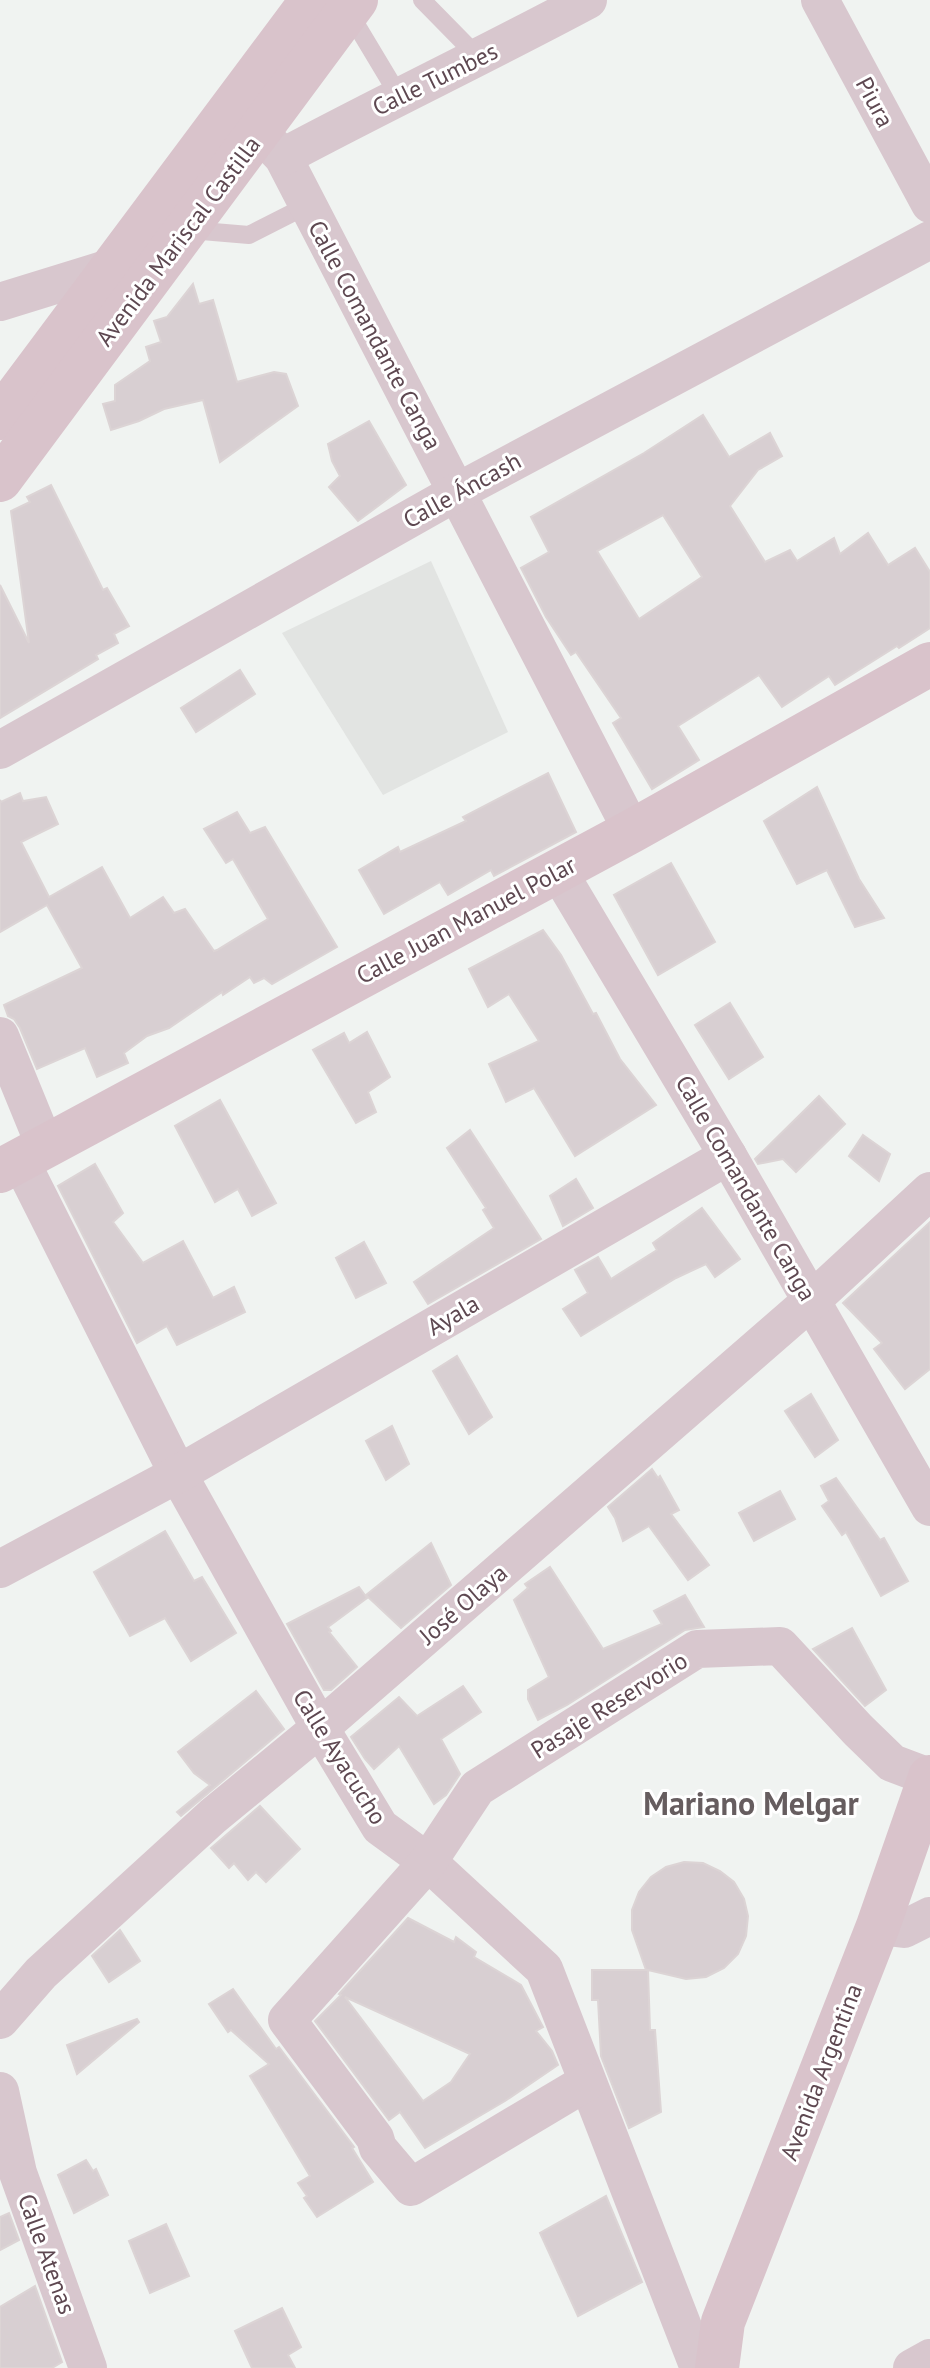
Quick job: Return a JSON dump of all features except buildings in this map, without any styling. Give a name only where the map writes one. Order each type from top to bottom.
[{"type":"street","name":"Calle Tumbes","points":[[258,133],[399,96],[588,0]]},
{"type":"street","name":"Piura","points":[[820,0],[930,204]]},
{"type":"street","name":"Avenida Mariscal Castilla","points":[[0,480],[258,133],[339,3]]},
{"type":"street","name":"Avenida Mariscal Castilla","points":[[0,418],[113,267],[258,133]]},
{"type":"street","name":"Calle Comandante Canga","points":[[258,133],[308,205],[632,831]]},
{"type":"street","name":"Calle Áncash","points":[[0,750],[457,492],[930,240]]},
{"type":"street","points":[[0,302],[113,267]]},
{"type":"street","name":"Calle Juan Manuel Polar","points":[[21,1159],[632,831],[930,664]]},
{"type":"street","name":"Calle Comandante Canga","points":[[558,871],[728,1156],[930,1507]]},
{"type":"street","name":"Calle Ayacucho","points":[[0,1036],[21,1159],[178,1474],[320,1728],[380,1827],[428,1862],[544,1969],[699,2368]]},
{"type":"street","name":"Ayala","points":[[0,1569],[178,1474],[728,1156]]},
{"type":"street","name":"José Olaya","points":[[0,2020],[41,1973],[213,1816],[320,1728],[811,1301],[930,1191]]},
{"type":"street","name":"Pasaje Reservorio","points":[[587,2082],[411,2187],[378,2148],[375,2138],[287,2020],[428,1862],[477,1788],[697,1649],[780,1646],[892,1763],[930,1777]]},
{"type":"street","name":"Avenida Argentina","points":[[717,2368],[723,2322],[878,1926],[930,1777]]},
{"type":"street","points":[[878,1926],[904,1929],[930,1916]]},
{"type":"street","name":"Calle Atenas","points":[[0,2091],[18,2173],[88,2368]]},
{"type":"street","points":[[912,2368],[930,2358]]},
{"type":"lane","points":[[422,0],[479,58]]},
{"type":"lane","points":[[339,3],[399,96]]},
{"type":"lane","points":[[187,230],[249,235],[308,205]]},
{"type":"shaded area","points":[[431,561],[508,732],[383,795],[282,633]]},
{"type":"district","name":"Mariano Melgar","points":[[751,1803]]}]
